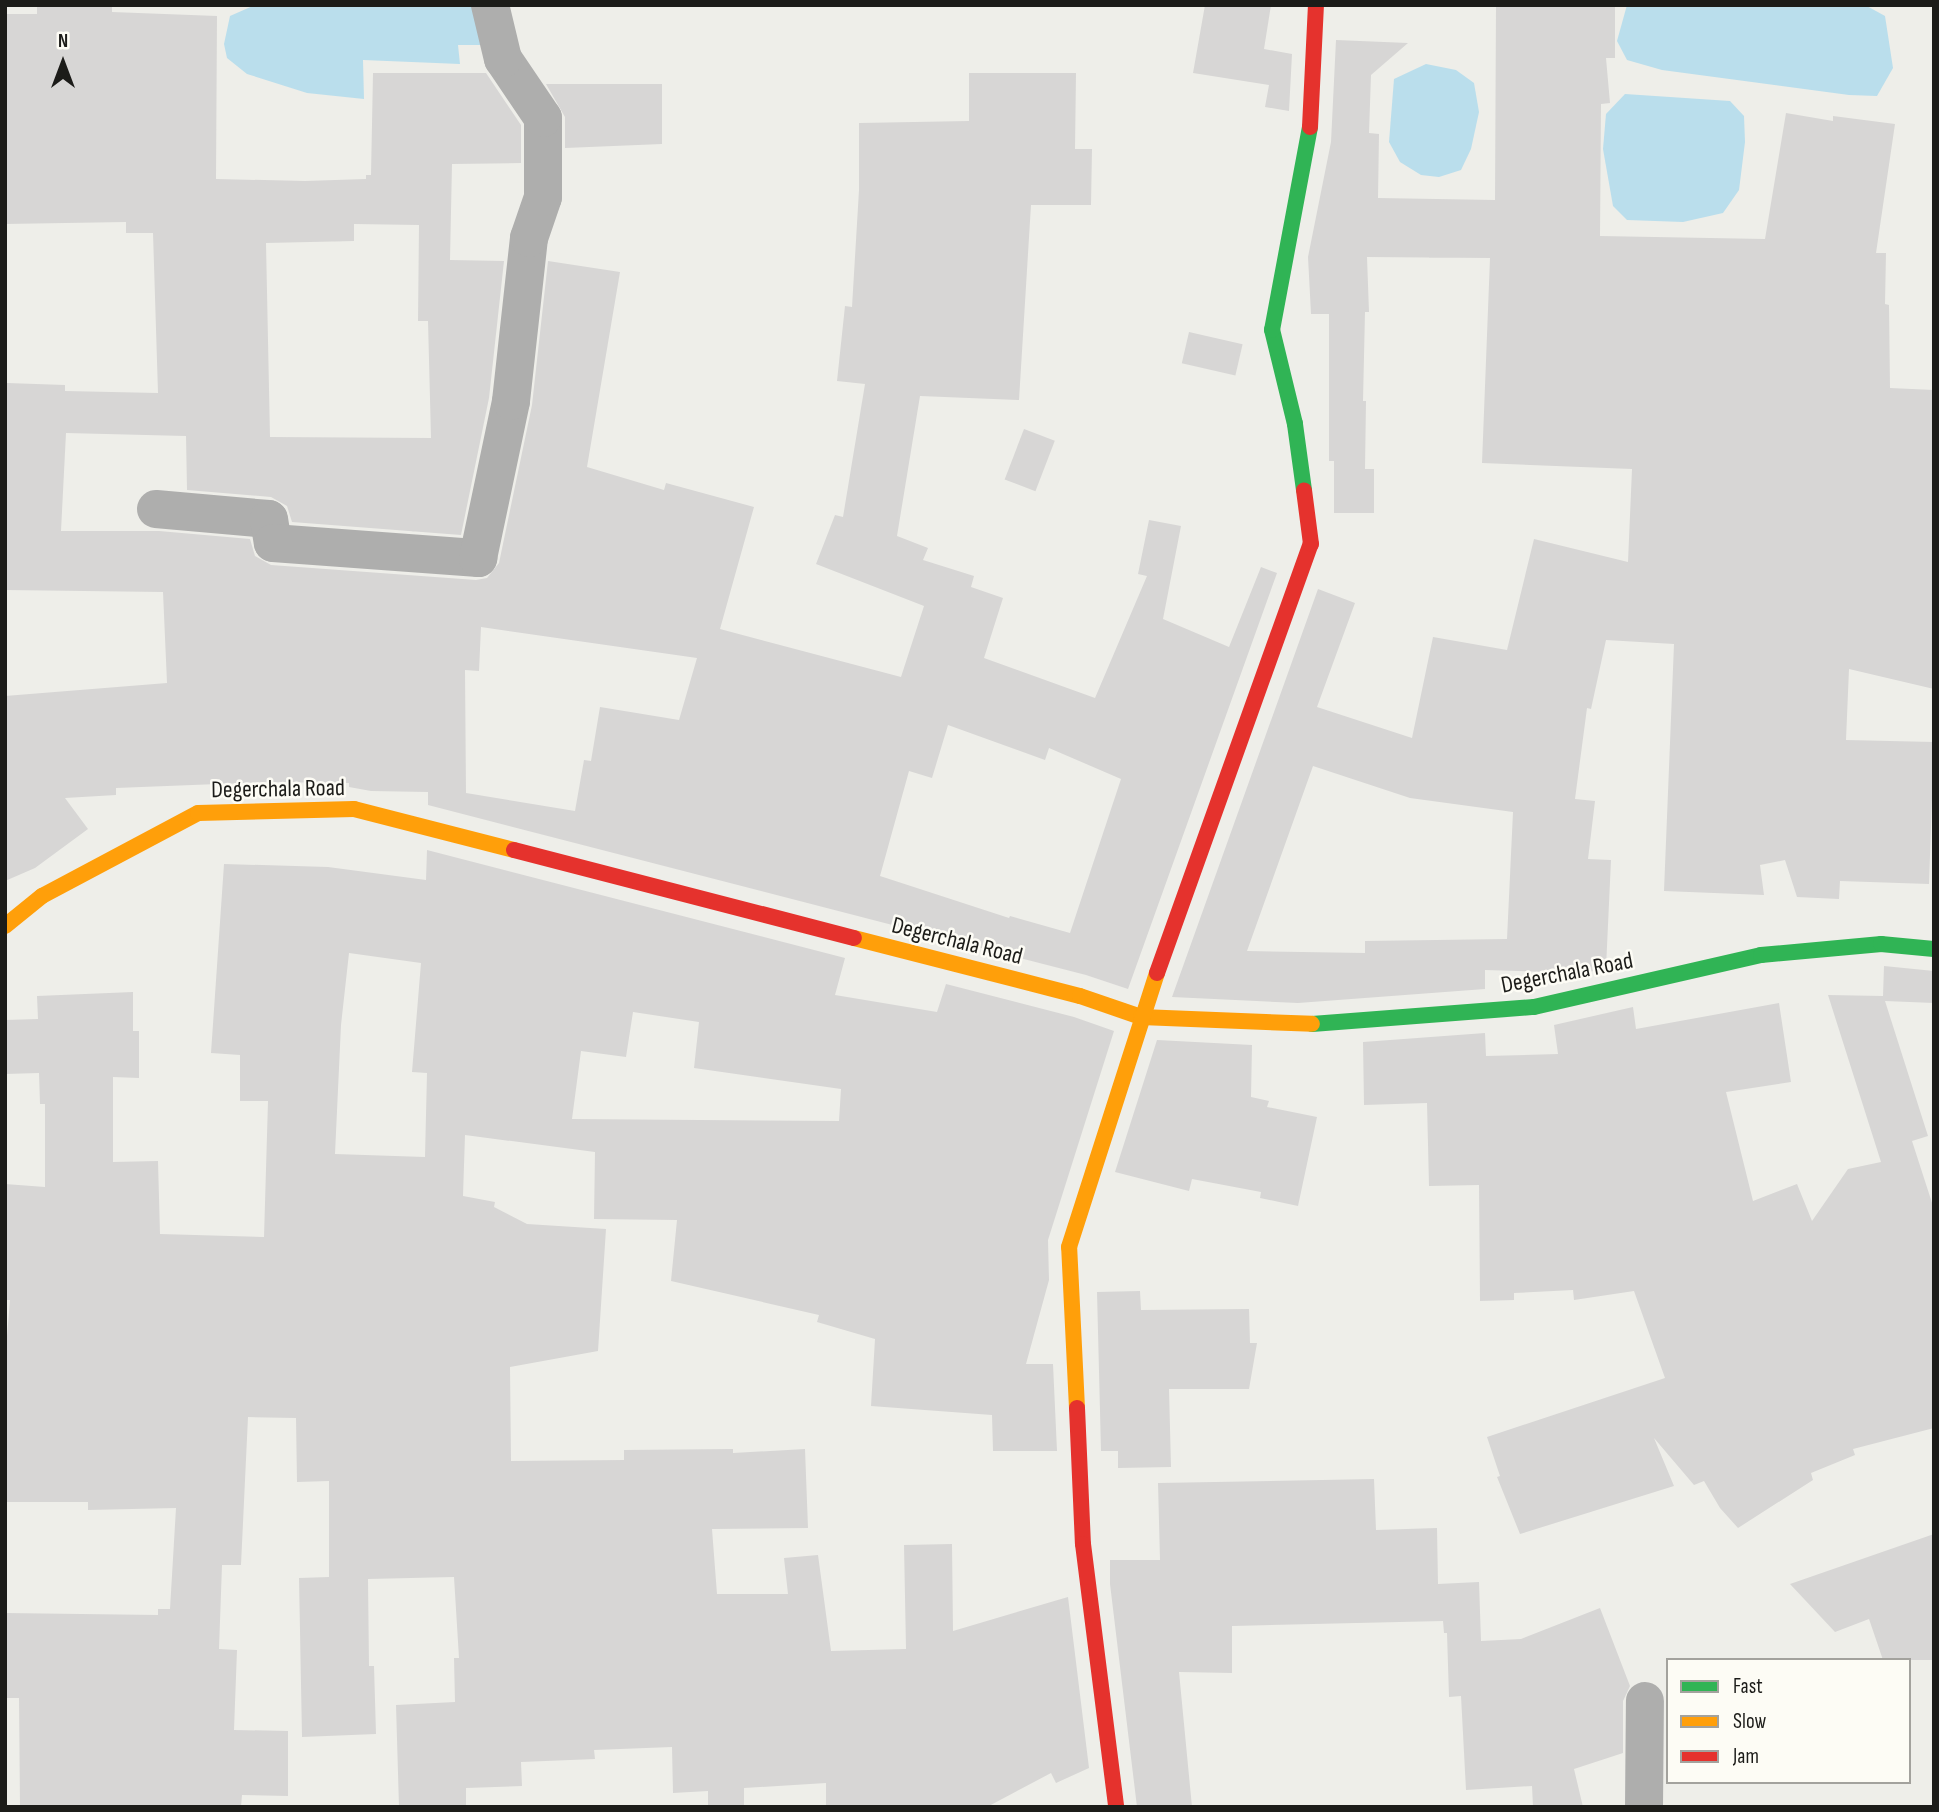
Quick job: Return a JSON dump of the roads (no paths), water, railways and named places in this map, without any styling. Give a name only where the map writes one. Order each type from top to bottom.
[{"type":"street","points":[[156,509],[269,520],[273,543],[478,558],[511,401],[528,238],[543,197],[543,118],[503,59],[490,5]]},
{"type":"street","points":[[1116,1807],[1083,1544],[1069,1247],[1141,1017],[1311,544],[1295,424],[1272,330],[1309,138],[1316,5]]},
{"type":"street","name":"Degerchala Road","points":[[5,926],[42,896],[198,813],[354,809],[1080,996],[1141,1017],[1298,1025],[1534,1007],[1760,955],[1881,944],[1934,949]]},
{"type":"street","points":[[1644,1807],[1645,1701]]},
{"type":"water","points":[[255,5],[478,5],[483,45],[458,45],[460,64],[363,60],[364,99],[307,93],[247,74],[227,58],[224,44],[230,16]]},
{"type":"water","points":[[1627,5],[1865,5],[1885,16],[1893,68],[1877,96],[1849,95],[1662,70],[1627,60],[1617,41]]},
{"type":"water","points":[[1426,64],[1456,70],[1474,83],[1479,112],[1471,149],[1461,170],[1439,177],[1421,175],[1400,162],[1389,142],[1394,79]]},
{"type":"water","points":[[1625,94],[1730,101],[1744,116],[1745,142],[1739,190],[1723,213],[1683,222],[1627,220],[1613,206],[1603,149],[1606,114]]}]
